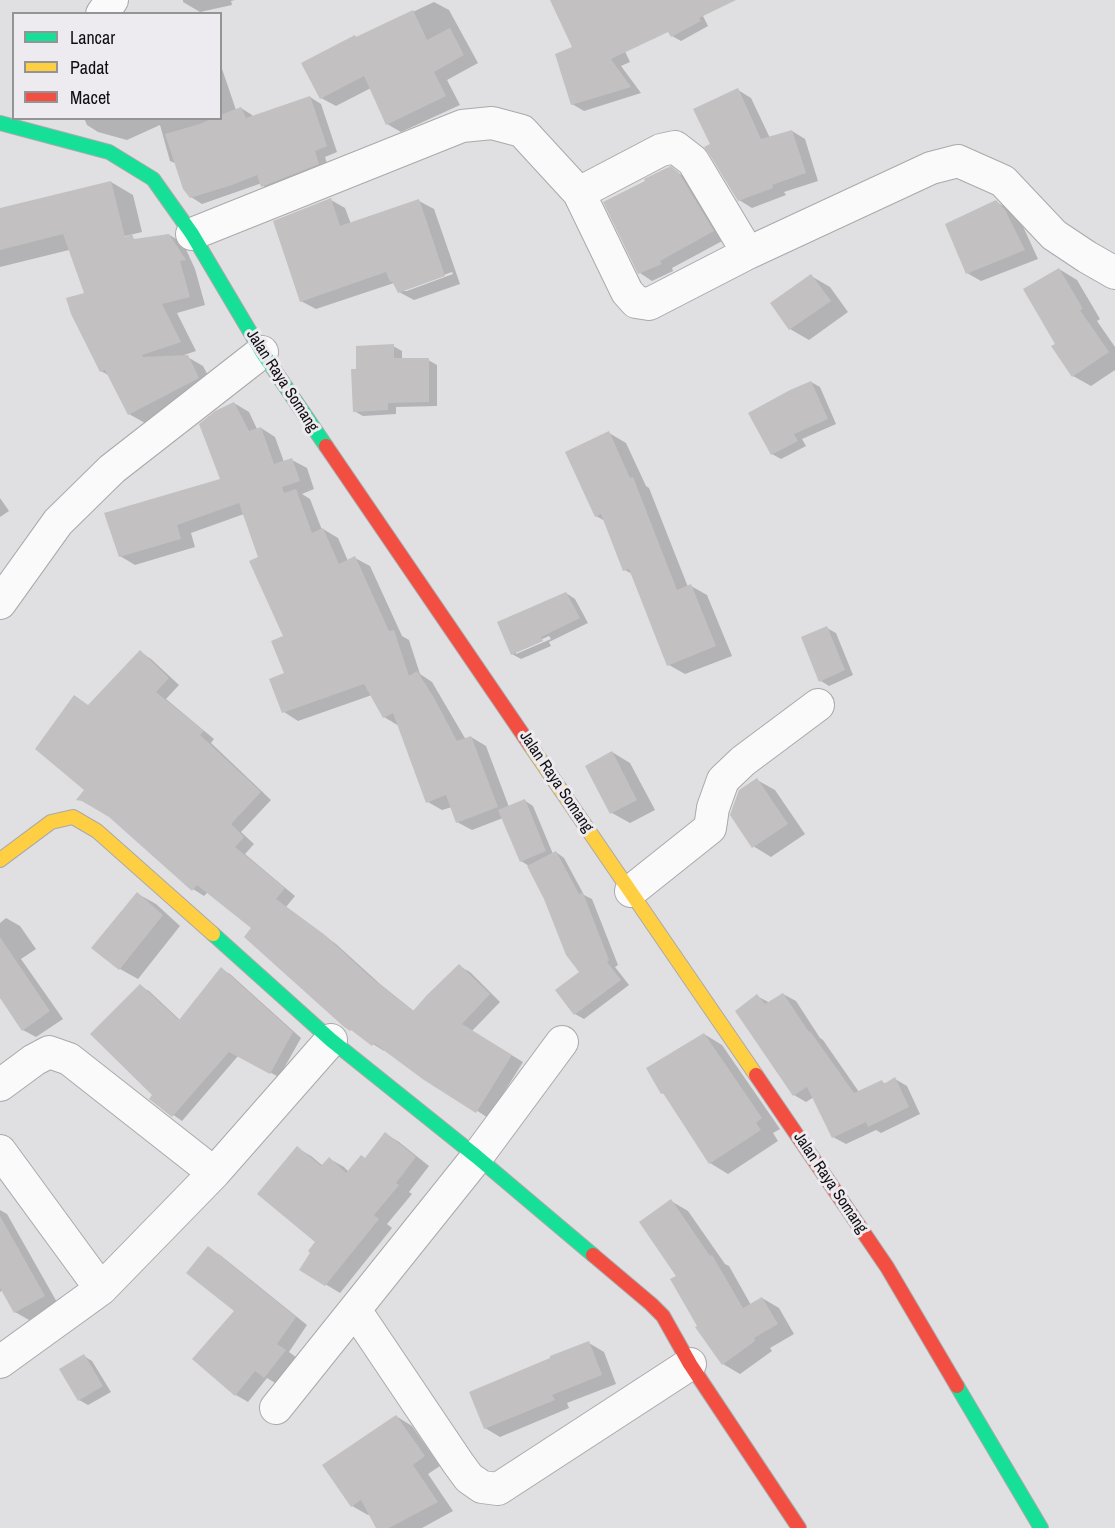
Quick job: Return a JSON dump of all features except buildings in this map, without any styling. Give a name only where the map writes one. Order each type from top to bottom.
[{"type":"street","points":[[0,124],[12,114]]},
{"type":"street","points":[[192,234],[462,126],[492,123],[522,131],[579,193],[627,292],[636,302],[649,304],[748,253],[931,168],[958,161],[1003,181],[1054,235],[1115,273]]},
{"type":"street","name":"Jalan Raya Somang","points":[[0,124],[109,152],[153,178],[192,234],[262,352],[887,1267],[1041,1528]]},
{"type":"street","points":[[579,193],[661,150],[675,147],[693,161],[748,253]]},
{"type":"street","points":[[0,603],[58,522],[112,470],[262,352]]},
{"type":"street","points":[[631,891],[710,828],[713,808],[723,780],[743,761],[818,705]]},
{"type":"street","points":[[0,860],[51,822],[73,818],[97,831],[331,1040],[477,1157],[651,1304],[663,1316],[690,1364],[795,1527]]},
{"type":"street","points":[[0,1362],[101,1289],[214,1173],[331,1040]]},
{"type":"street","points":[[276,1408],[477,1157],[562,1042]]},
{"type":"street","points":[[0,1085],[33,1060],[49,1052],[69,1059],[214,1173]]},
{"type":"street","points":[[0,1151],[101,1289]]},
{"type":"street","points":[[355,1310],[458,1463],[469,1478],[483,1487],[498,1489],[690,1364]]},
{"type":"traffic: fast","points":[[0,123],[109,152],[153,179],[192,234],[262,352],[326,446]]},
{"type":"traffic: fast","points":[[213,934],[331,1040],[477,1157],[593,1255]]},
{"type":"traffic: fast","points":[[957,1386],[1041,1528]]},
{"type":"traffic: slow","points":[[530,745],[756,1075]]},
{"type":"traffic: slow","points":[[0,860],[51,822],[73,817],[97,831],[213,934]]},
{"type":"traffic: jam","points":[[326,446],[530,745]]},
{"type":"traffic: jam","points":[[756,1075],[887,1267],[957,1386]]},
{"type":"traffic: jam","points":[[593,1255],[663,1316],[690,1364],[799,1528]]}]
